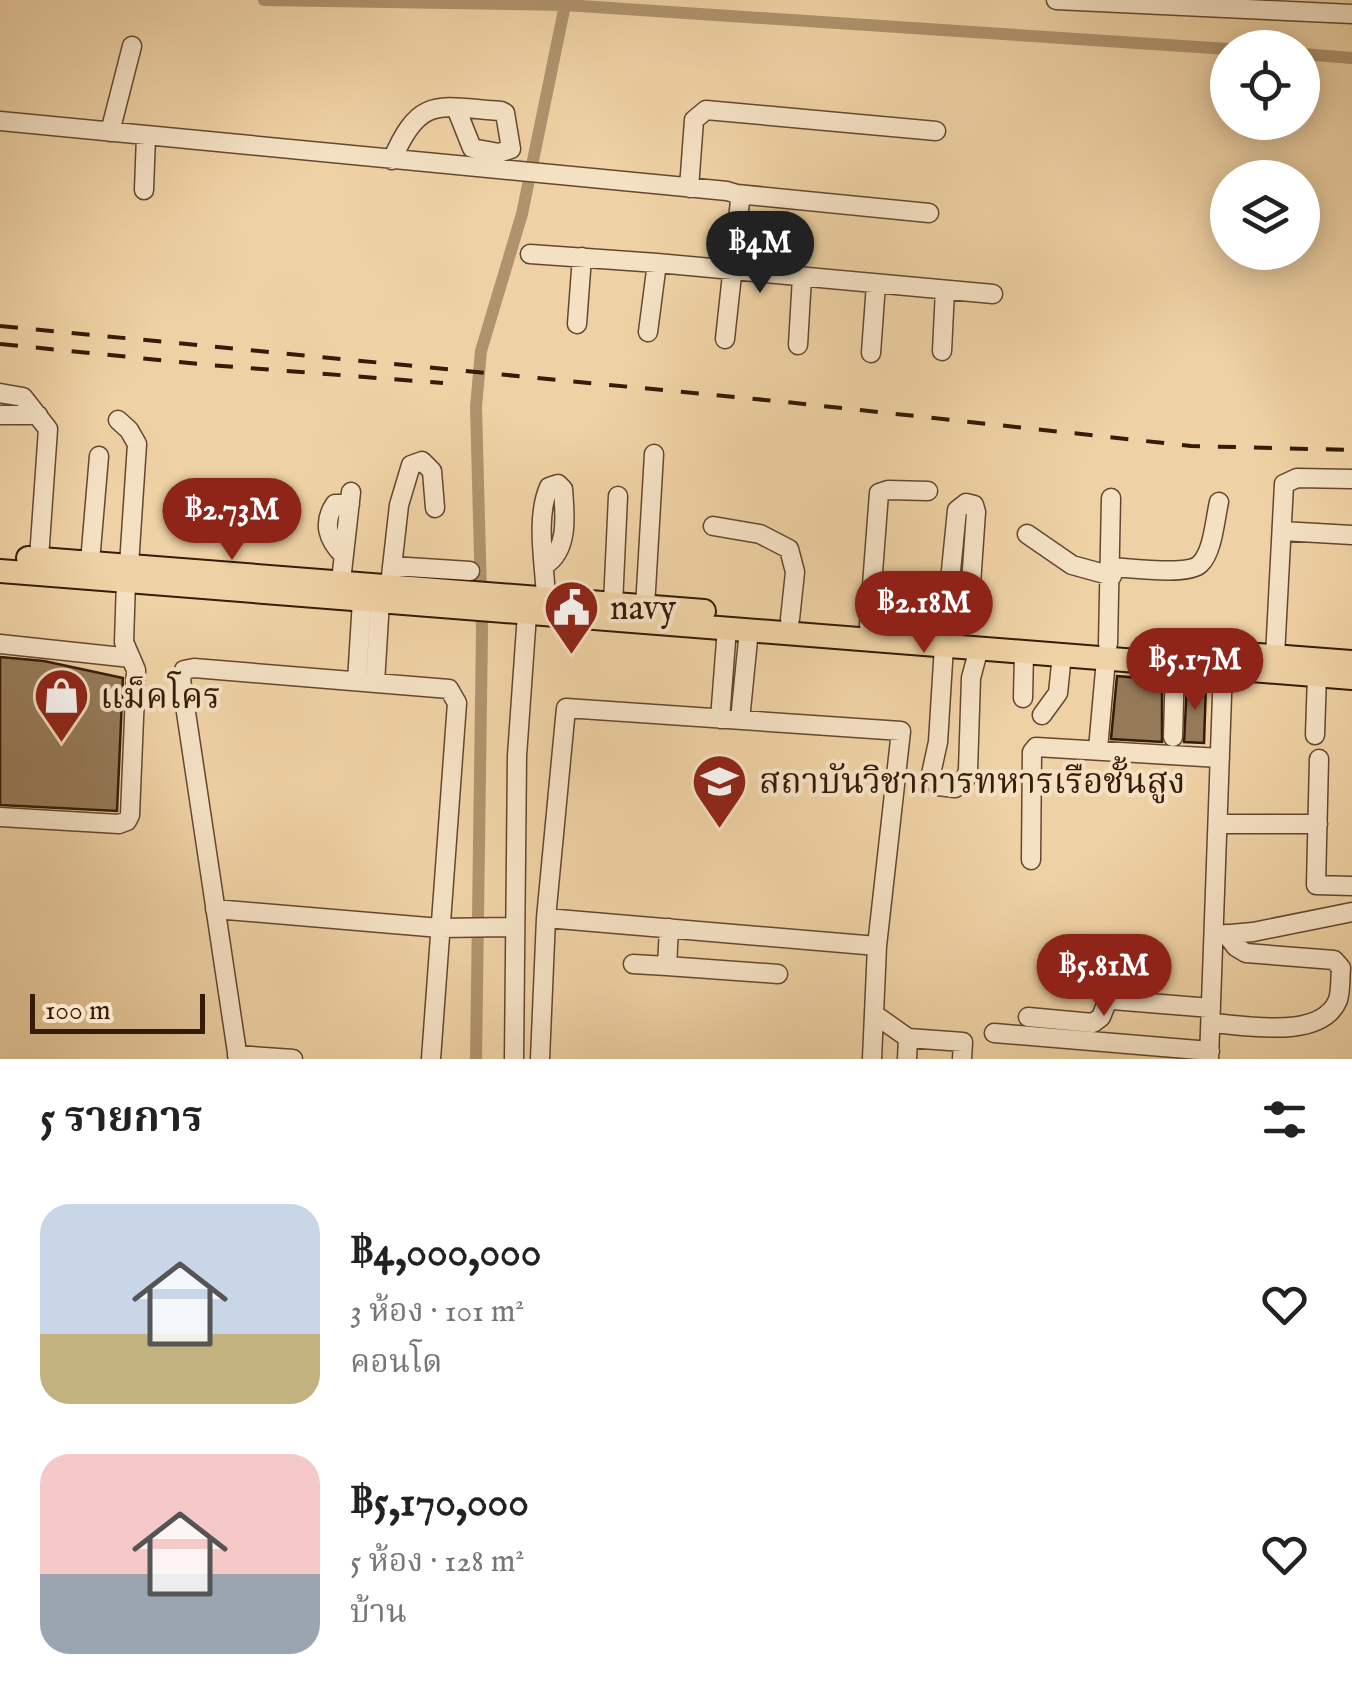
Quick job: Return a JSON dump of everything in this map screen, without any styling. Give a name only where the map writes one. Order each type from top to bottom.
[{"type":"main road","points":[[0,556],[90,562],[127,573]]},
{"type":"main road","points":[[0,571],[127,573],[464,591],[527,614],[944,638],[1275,664],[1317,675],[1352,678]]},
{"type":"main road","points":[[499,604],[546,599],[790,618],[869,625],[980,648],[1062,655],[1107,651],[1223,668],[1352,662]]},
{"type":"street","points":[[1056,0],[1290,5],[1352,14]]},
{"type":"street","points":[[110,132],[132,46]]},
{"type":"street","points":[[392,160],[404,131],[420,114],[432,108],[456,108]]},
{"type":"street","points":[[689,188],[694,120],[706,110],[936,131]]},
{"type":"street","points":[[0,121],[929,213]]},
{"type":"street","points":[[144,190],[146,136]]},
{"type":"street","points":[[725,338],[740,201],[737,194]]},
{"type":"street","points":[[530,254],[993,294]]},
{"type":"street","points":[[576,324],[582,257]]},
{"type":"street","points":[[648,332],[657,262]]},
{"type":"street","points":[[798,344],[802,278]]},
{"type":"street","points":[[871,353],[876,284]]},
{"type":"street","points":[[942,351],[945,290]]},
{"type":"street","points":[[0,393],[23,397],[46,423],[50,440],[39,558]]},
{"type":"street","points":[[0,415],[38,415]]},
{"type":"street","points":[[0,817],[105,824],[127,821],[130,815],[136,670],[124,642],[136,444],[118,420]]},
{"type":"street","points":[[645,606],[654,454]]},
{"type":"street","points":[[90,562],[100,456]]},
{"type":"street","points":[[366,682],[373,586],[415,461],[422,460],[432,470],[436,508]]},
{"type":"street","points":[[1275,664],[1284,484],[1288,480],[1352,480]]},
{"type":"street","points":[[869,625],[878,493],[928,491]]},
{"type":"street","points":[[613,604],[618,496]]},
{"type":"street","points":[[350,498],[335,504],[328,519],[330,540],[373,586]]},
{"type":"street","points":[[1098,749],[1112,572],[1112,498]]},
{"type":"street","points":[[1027,534],[1072,565],[1112,572],[1184,570],[1200,565],[1206,556],[1219,502]]},
{"type":"street","points":[[712,526],[760,534],[789,549],[795,572],[790,618]]},
{"type":"street","points":[[1282,531],[1352,536]]},
{"type":"street","points":[[544,565],[546,599]]},
{"type":"street","points":[[951,592],[944,638],[938,742],[931,774],[938,786],[955,788],[962,784],[968,770],[971,678],[980,648]]},
{"type":"street","points":[[514,1059],[511,928],[527,614]]},
{"type":"street","points":[[720,718],[738,629]]},
{"type":"street","points":[[738,629],[740,720]]},
{"type":"street","points":[[0,644],[131,658]]},
{"type":"street","points":[[1023,698],[1024,652]]},
{"type":"street","points":[[1042,715],[1058,693],[1062,655]]},
{"type":"street","points":[[1173,737],[1176,664]]},
{"type":"street","points":[[994,1033],[1209,1055],[1220,935],[1218,824],[1223,668]]},
{"type":"street","points":[[294,1059],[238,1057],[181,679],[184,670],[449,688],[454,694],[444,928],[431,1059]]},
{"type":"street","points":[[1315,735],[1317,675]]},
{"type":"street","points":[[540,1059],[546,918],[566,708],[901,731],[877,946],[872,1059]]},
{"type":"street","points":[[939,720],[968,721]]},
{"type":"street","points":[[1031,860],[1033,749],[1040,746],[1220,758]]},
{"type":"street","points":[[1319,759],[1316,885],[1352,886]]},
{"type":"street","points":[[1218,824],[1318,824]]},
{"type":"street","points":[[215,909],[444,928],[511,928]]},
{"type":"street","points":[[1220,935],[1352,912]]},
{"type":"street","points":[[546,918],[877,946]]},
{"type":"street","points":[[667,966],[669,928]]},
{"type":"street","points":[[750,972],[752,935]]},
{"type":"street","points":[[1028,1017],[1093,1023],[1101,1017],[1106,1002],[1112,1000],[1308,1026],[1331,1010],[1339,996],[1341,968],[1334,960],[1246,953],[1220,935]]},
{"type":"street","points":[[633,964],[778,974]]},
{"type":"street","points":[[514,1001],[542,1002]]},
{"type":"street","points":[[874,1014],[908,1038],[963,1042],[962,1059]]},
{"type":"street","points":[[907,1059],[908,1038]]},
{"type":"building","name":"แม็คโคร","points":[[0,657],[44,661],[123,678],[117,811],[0,805]]},
{"type":"building","points":[[1117,676],[1162,680],[1162,742],[1111,739]]},
{"type":"building","points":[[1187,683],[1206,684],[1204,743],[1184,742]]},
{"type":"waterway","points":[[264,0],[565,5],[1210,48]]},
{"type":"waterway","points":[[476,1059],[482,631],[476,407],[481,351],[522,214],[565,5]]},
{"type":"waterway","points":[[1320,55],[1352,58]]},
{"type":"railway","points":[[0,326],[786,402],[1191,446],[1352,450]]},
{"type":"railway","points":[[0,344],[443,383]]},
{"type":"place","name":"navy","points":[[571,656]]},
{"type":"place","name":"แม็คโคร","points":[[61,745]]},
{"type":"place","name":"สถาบันวิชาการทหารเรือชั้นสูง","points":[[720,830]]}]
